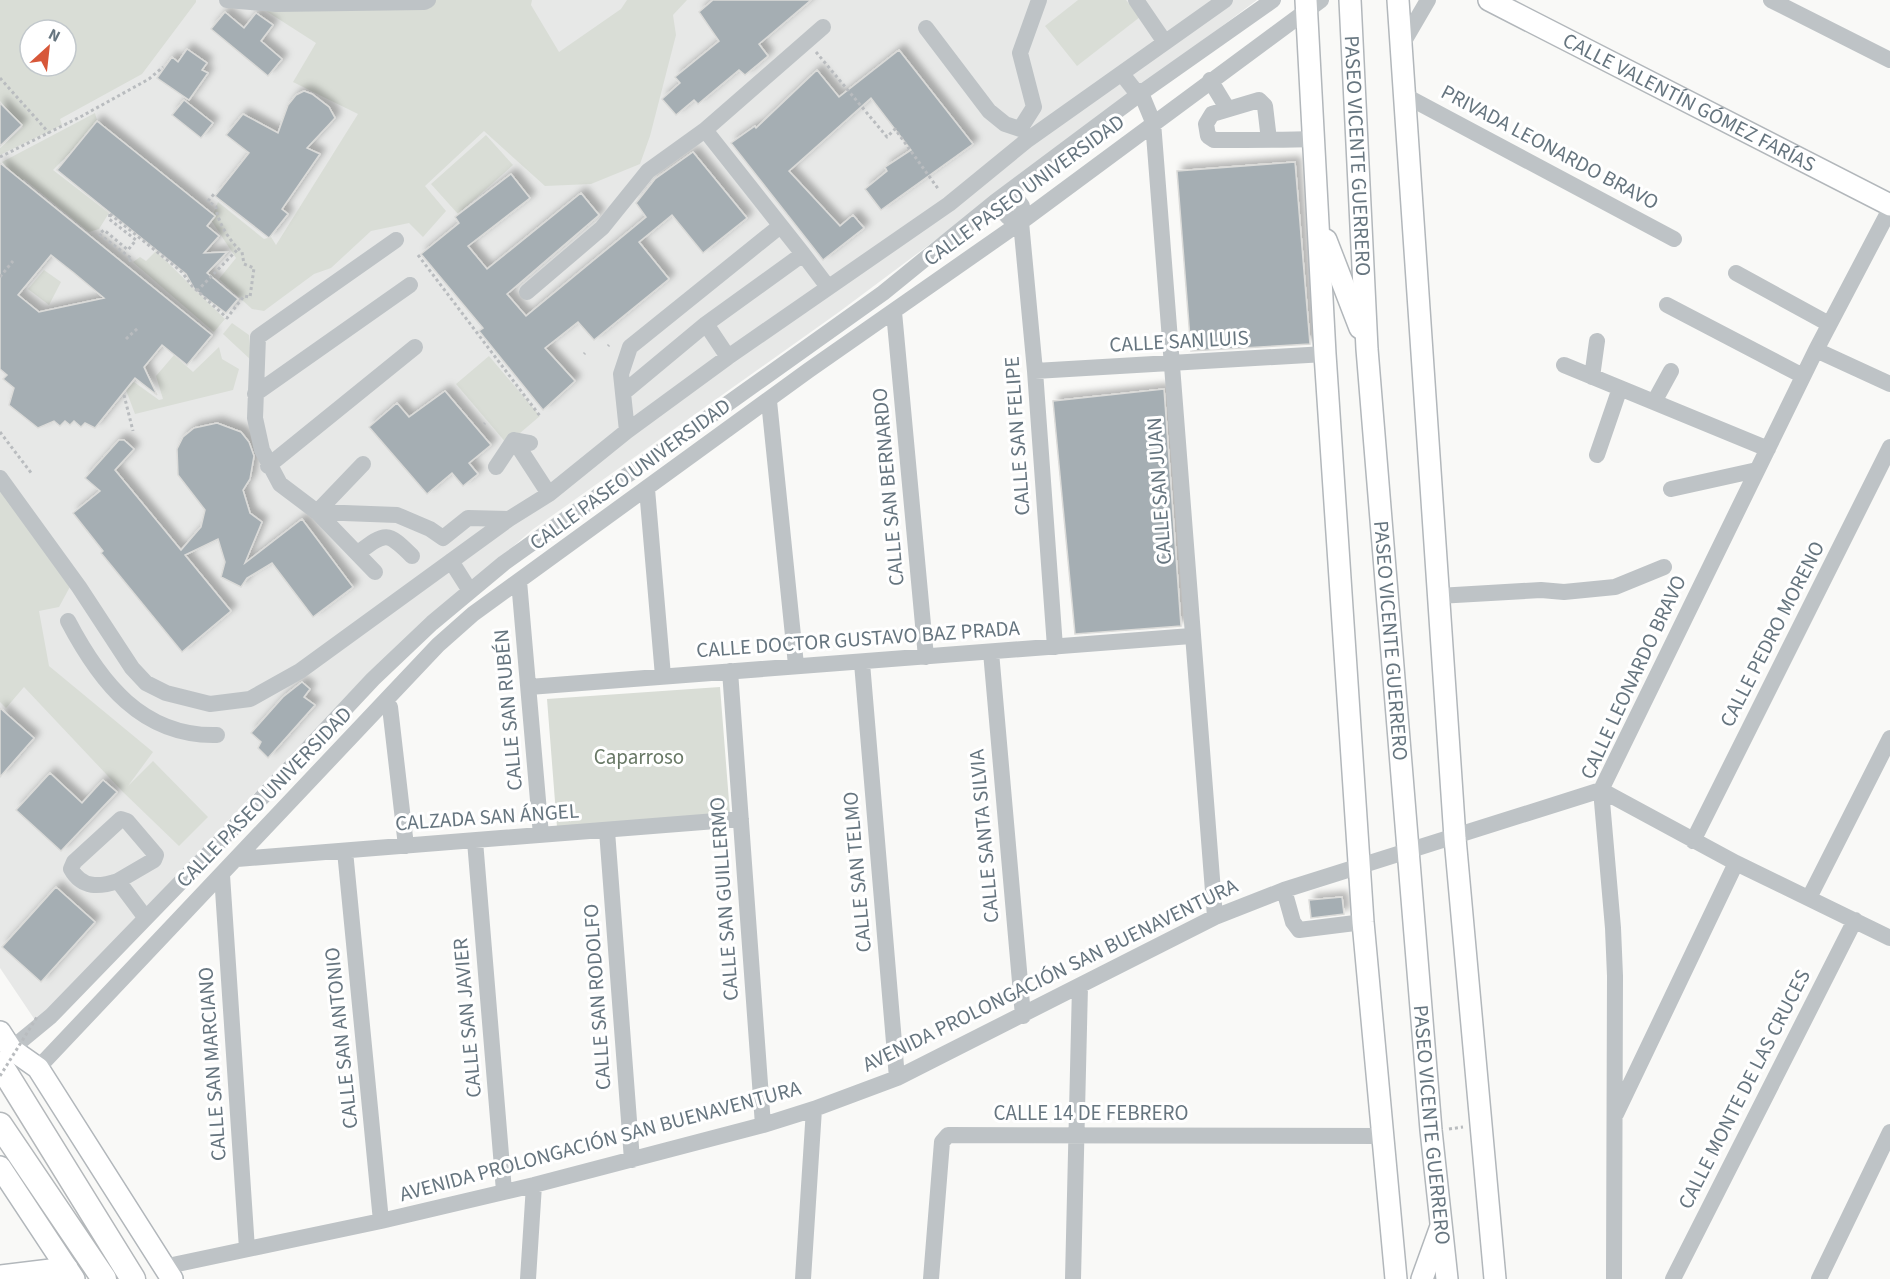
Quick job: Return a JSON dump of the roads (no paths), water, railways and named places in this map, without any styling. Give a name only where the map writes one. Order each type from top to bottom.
[{"type":"highway","points":[[4,1048],[133,1279]]},
{"type":"highway","points":[[0,1125],[104,1279]]},
{"type":"main road","name":"PASEO VICENTE GUERRERO","points":[[1350,0],[1367,349],[1431,1130],[1447,1279]]},
{"type":"main road","points":[[1398,0],[1455,838],[1495,1279]]},
{"type":"main road","name":"CALLE VALENTÍN GÓMEZ FARÍAS","points":[[1489,0],[1890,207]]},
{"type":"main road","name":"PASEO VICENTE GUERRERO","points":[[1311,4],[1325,354],[1363,922],[1396,1279]]},
{"type":"main road","points":[[1319,220],[1367,349]]},
{"type":"main road","points":[[4,1048],[38,1068],[168,1273]]},
{"type":"main road","points":[[0,1167],[70,1274]]},
{"type":"main road","points":[[1422,1279],[1442,1223]]},
{"type":"main road","points":[[0,1276],[70,1274]]},
{"type":"street","points":[[228,0],[276,4],[424,3],[428,0]]},
{"type":"street","points":[[926,28],[989,111],[1023,135],[1034,107],[1020,53],[1039,0]]},
{"type":"street","points":[[1136,0],[1164,41]]},
{"type":"street","name":"CALLE PASEO UNIVERSIDAD","points":[[0,478],[79,587],[132,668],[146,683],[166,693],[210,704],[250,699],[300,671],[509,519],[549,494],[627,431],[728,357],[949,204],[1023,135],[1122,74],[1164,41],[1225,0]]},
{"type":"street","name":"CALLE PASEO UNIVERSIDAD","points":[[4,1048],[51,1016],[240,821],[373,679],[432,623],[470,591],[663,448],[883,293],[995,202],[1141,93],[1273,0]]},
{"type":"street","points":[[1400,48],[1428,0]]},
{"type":"street","points":[[1771,0],[1890,60]]},
{"type":"street","name":"CALLE PASEO UNIVERSIDAD","points":[[38,1068],[438,645],[473,614],[1021,222],[1311,4]]},
{"type":"street","points":[[527,292],[602,228],[648,171],[705,130],[823,27]]},
{"type":"street","name":"CALLE SAN JUAN","points":[[1122,74],[1133,88],[1141,93],[1153,122],[1174,364],[1191,636],[1215,917]]},
{"type":"street","points":[[1210,80],[1227,108]]},
{"type":"street","name":"PRIVADA LEONARDO BRAVO","points":[[1404,94],[1674,239]]},
{"type":"street","points":[[1269,140],[1263,102],[1256,99],[1212,114],[1207,120],[1208,136],[1211,140],[1269,140],[1315,139]]},
{"type":"street","points":[[705,130],[828,287]]},
{"type":"street","name":"CALLE SAN FELIPE","points":[[1011,191],[1023,206],[1021,222],[1035,371],[1055,647]]},
{"type":"street","points":[[995,202],[1008,217],[1021,222]]},
{"type":"street","name":"CALLE LEONARDO BRAVO","points":[[1614,1279],[1613,928],[1601,790],[1803,376],[1890,207]]},
{"type":"street","points":[[627,431],[622,366],[630,347],[779,227]]},
{"type":"street","points":[[375,572],[317,512],[280,484],[268,466],[258,436],[255,394],[258,339],[260,334],[396,240]]},
{"type":"street","points":[[623,393],[706,324],[803,254]]},
{"type":"street","points":[[1736,273],[1829,324]]},
{"type":"street","points":[[255,394],[410,285]]},
{"type":"street","points":[[1667,305],[1803,376]]},
{"type":"street","name":"CALLE SAN BERNARDO","points":[[894,312],[926,657]]},
{"type":"street","points":[[706,324],[728,357]]},
{"type":"street","points":[[1592,377],[1597,341]]},
{"type":"street","points":[[268,466],[415,347]]},
{"type":"street","points":[[1816,350],[1890,384]]},
{"type":"street","name":"CALLE SAN LUIS","points":[[1035,371],[1325,354]]},
{"type":"street","points":[[1564,366],[1768,449]]},
{"type":"street","points":[[1654,402],[1671,371]]},
{"type":"street","points":[[1597,455],[1620,388]]},
{"type":"street","points":[[770,401],[796,665]]},
{"type":"street","points":[[496,467],[522,441],[549,494]]},
{"type":"street","name":"CALLE PEDRO MORENO","points":[[1693,841],[1890,447]]},
{"type":"street","points":[[317,512],[363,464]]},
{"type":"street","points":[[1671,489],[1757,470]]},
{"type":"street","points":[[647,489],[663,676]]},
{"type":"street","name":"CALLE PASEO UNIVERSIDAD","points":[[317,512],[397,515],[430,529],[443,538],[468,518],[509,519]]},
{"type":"street","points":[[358,553],[381,536],[386,535],[395,539],[412,556]]},
{"type":"street","points":[[452,561],[470,591]]},
{"type":"street","points":[[1438,596],[1541,590],[1564,592],[1615,587],[1664,567]]},
{"type":"street","name":"CALLE SAN RUBÉN","points":[[519,581],[542,835]]},
{"type":"street","points":[[68,621],[87,656],[114,691],[129,704],[156,722],[176,731],[194,736],[217,735]]},
{"type":"street","name":"CALLE DOCTOR GUSTAVO BAZ PRADA","points":[[529,687],[1191,636]]},
{"type":"street","name":"CALLE SANTA SILVIA","points":[[991,652],[1023,1016]]},
{"type":"street","name":"CALLE SAN TELMO","points":[[862,663],[897,1078]]},
{"type":"street","points":[[114,691],[132,668]]},
{"type":"street","name":"CALLE SAN GUILLERMO","points":[[730,670],[762,1125]]},
{"type":"street","points":[[129,704],[146,683]]},
{"type":"street","points":[[390,707],[406,846]]},
{"type":"street","points":[[1809,898],[1890,738]]},
{"type":"street","points":[[1601,790],[1693,841],[1890,938]]},
{"type":"street","name":"AVENIDA PROLONGACIÓN SAN BUENAVENTURA","points":[[168,1273],[247,1249],[381,1221],[534,1185],[762,1125],[814,1109],[897,1078],[1215,917],[1284,890],[1455,838],[1601,790]]},
{"type":"street","name":"CALZADA SAN ÁNGEL","points":[[237,859],[475,842],[741,819]]},
{"type":"street","points":[[118,820],[124,820],[155,851],[156,857],[118,880],[96,887],[74,874],[71,869],[74,862],[118,820]]},
{"type":"street","name":"CALLE SAN RODOLFO","points":[[607,831],[632,1160]]},
{"type":"street","name":"CALLE SAN JAVIER","points":[[475,842],[504,1191]]},
{"type":"street","name":"CALLE SAN ANTONIO","points":[[345,851],[381,1221]]},
{"type":"street","points":[[1614,1117],[1736,863]]},
{"type":"street","name":"CALLE SAN MARCIANO","points":[[222,875],[247,1249]]},
{"type":"street","points":[[118,880],[157,926],[169,930]]},
{"type":"street","points":[[1284,890],[1293,922],[1299,930],[1363,922]]},
{"type":"street","name":"CALLE MONTE DE LAS CRUCES","points":[[1673,1279],[1855,920]]},
{"type":"street","points":[[116,947],[123,947],[133,954],[136,965]]},
{"type":"street","points":[[1073,1279],[1080,986]]},
{"type":"street","points":[[803,1279],[814,1109]]},
{"type":"street","points":[[1819,1279],[1890,1132]]},
{"type":"street","name":"CALLE 14 DE FEBRERO","points":[[931,1279],[943,1138],[948,1135],[1382,1136]]},
{"type":"street","points":[[528,1279],[534,1185]]},
{"type":"park label","name":"Caparroso","points":[[639,757]]}]
